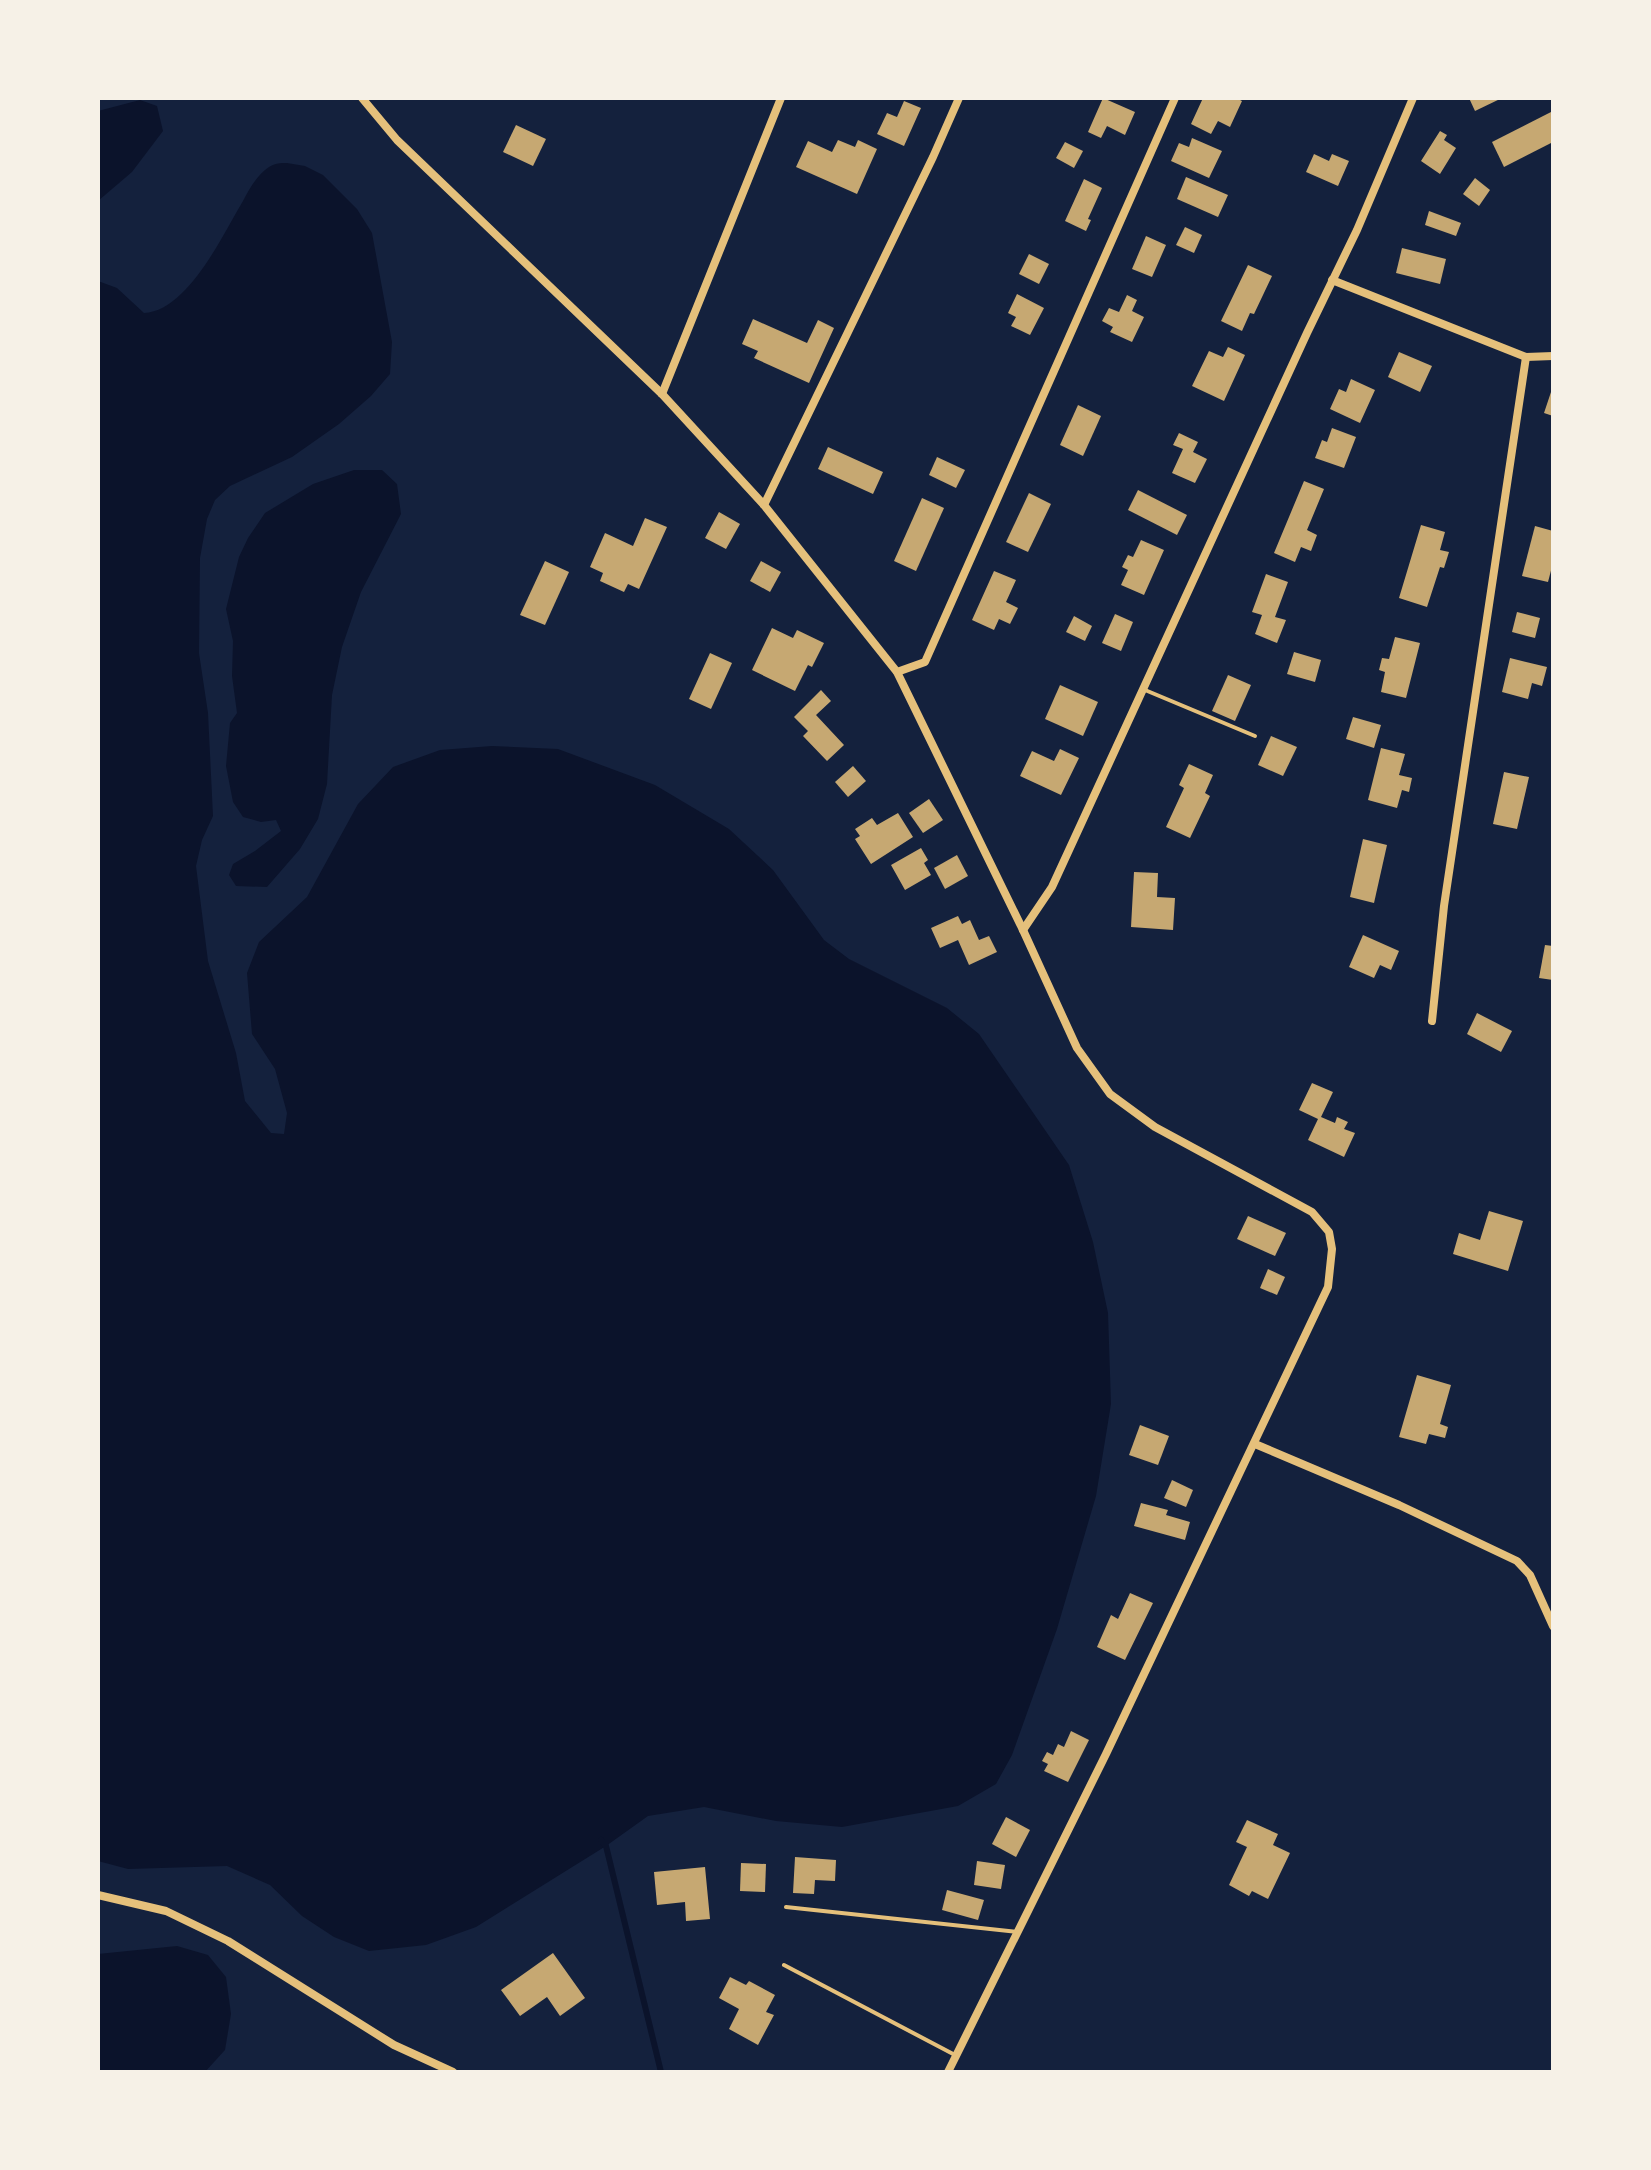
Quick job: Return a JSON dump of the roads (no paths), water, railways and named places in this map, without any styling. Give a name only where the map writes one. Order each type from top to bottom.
[{"type":"street","points":[[362,98],[397,140],[662,394],[764,505],[897,672],[1077,1048],[1110,1094],[1155,1127],[1312,1212],[1329,1232],[1332,1249],[1328,1287],[1019,1932],[948,2072]]},
{"type":"street","points":[[662,394],[781,98]]},
{"type":"street","points":[[764,505],[959,98]]},
{"type":"street","points":[[897,672],[925,662],[1175,98]]},
{"type":"street","points":[[1023,930],[1052,887],[1357,230],[1413,98]]},
{"type":"street","points":[[1332,280],[1526,357],[1553,356]]},
{"type":"street","points":[[1432,1021],[1446,890],[1526,357]]},
{"type":"street","points":[[1255,1444],[1399,1505],[1517,1561],[1530,1575],[1553,1626]]},
{"type":"street","points":[[98,1895],[166,1911],[228,1941],[394,2045],[453,2072]]},
{"type":"lane","points":[[1143,689],[1255,736]]},
{"type":"lane","points":[[786,1907],[1019,1932]]},
{"type":"lane","points":[[784,1965],[957,2056]]},
{"type":"water","points":[[140,100],[157,106],[163,131],[132,172],[98,201],[98,111]]},
{"type":"water","points":[[287,163],[305,166],[323,175],[357,209],[372,233],[392,342],[390,374],[371,396],[339,424],[292,457],[230,486],[215,500],[207,519],[200,558],[199,653],[208,713],[213,816],[202,840],[196,866],[208,961],[236,1053],[245,1101],[271,1133],[284,1134],[287,1113],[275,1069],[252,1034],[247,973],[259,942],[307,897],[358,804],[393,767],[440,750],[492,746],[558,749],[655,785],[729,829],[773,870],[824,940],[849,959],[947,1008],[979,1034],[1069,1165],[1093,1242],[1108,1313],[1111,1404],[1096,1496],[1057,1629],[1012,1755],[996,1784],[958,1806],[842,1827],[776,1821],[704,1807],[648,1816],[606,1846],[476,1927],[426,1945],[369,1951],[334,1937],[302,1916],[270,1885],[227,1866],[128,1869],[98,1861],[98,281],[117,288],[144,313],[160,309],[175,299],[202,269],[257,178],[271,166]]},
{"type":"water","points":[[354,470],[382,470],[397,484],[401,514],[361,592],[342,647],[332,695],[327,784],[318,819],[300,849],[267,887],[236,886],[229,875],[233,864],[281,831],[276,820],[261,822],[243,817],[233,802],[226,766],[230,723],[237,713],[232,676],[233,641],[226,609],[239,557],[265,513],[313,484]]},
{"type":"water","points":[[177,1946],[208,1955],[226,1977],[231,2014],[225,2050],[205,2072],[98,2072],[98,1954]]},
{"type":"waterway","points":[[601,1840],[606,1846],[661,2072]]}]
